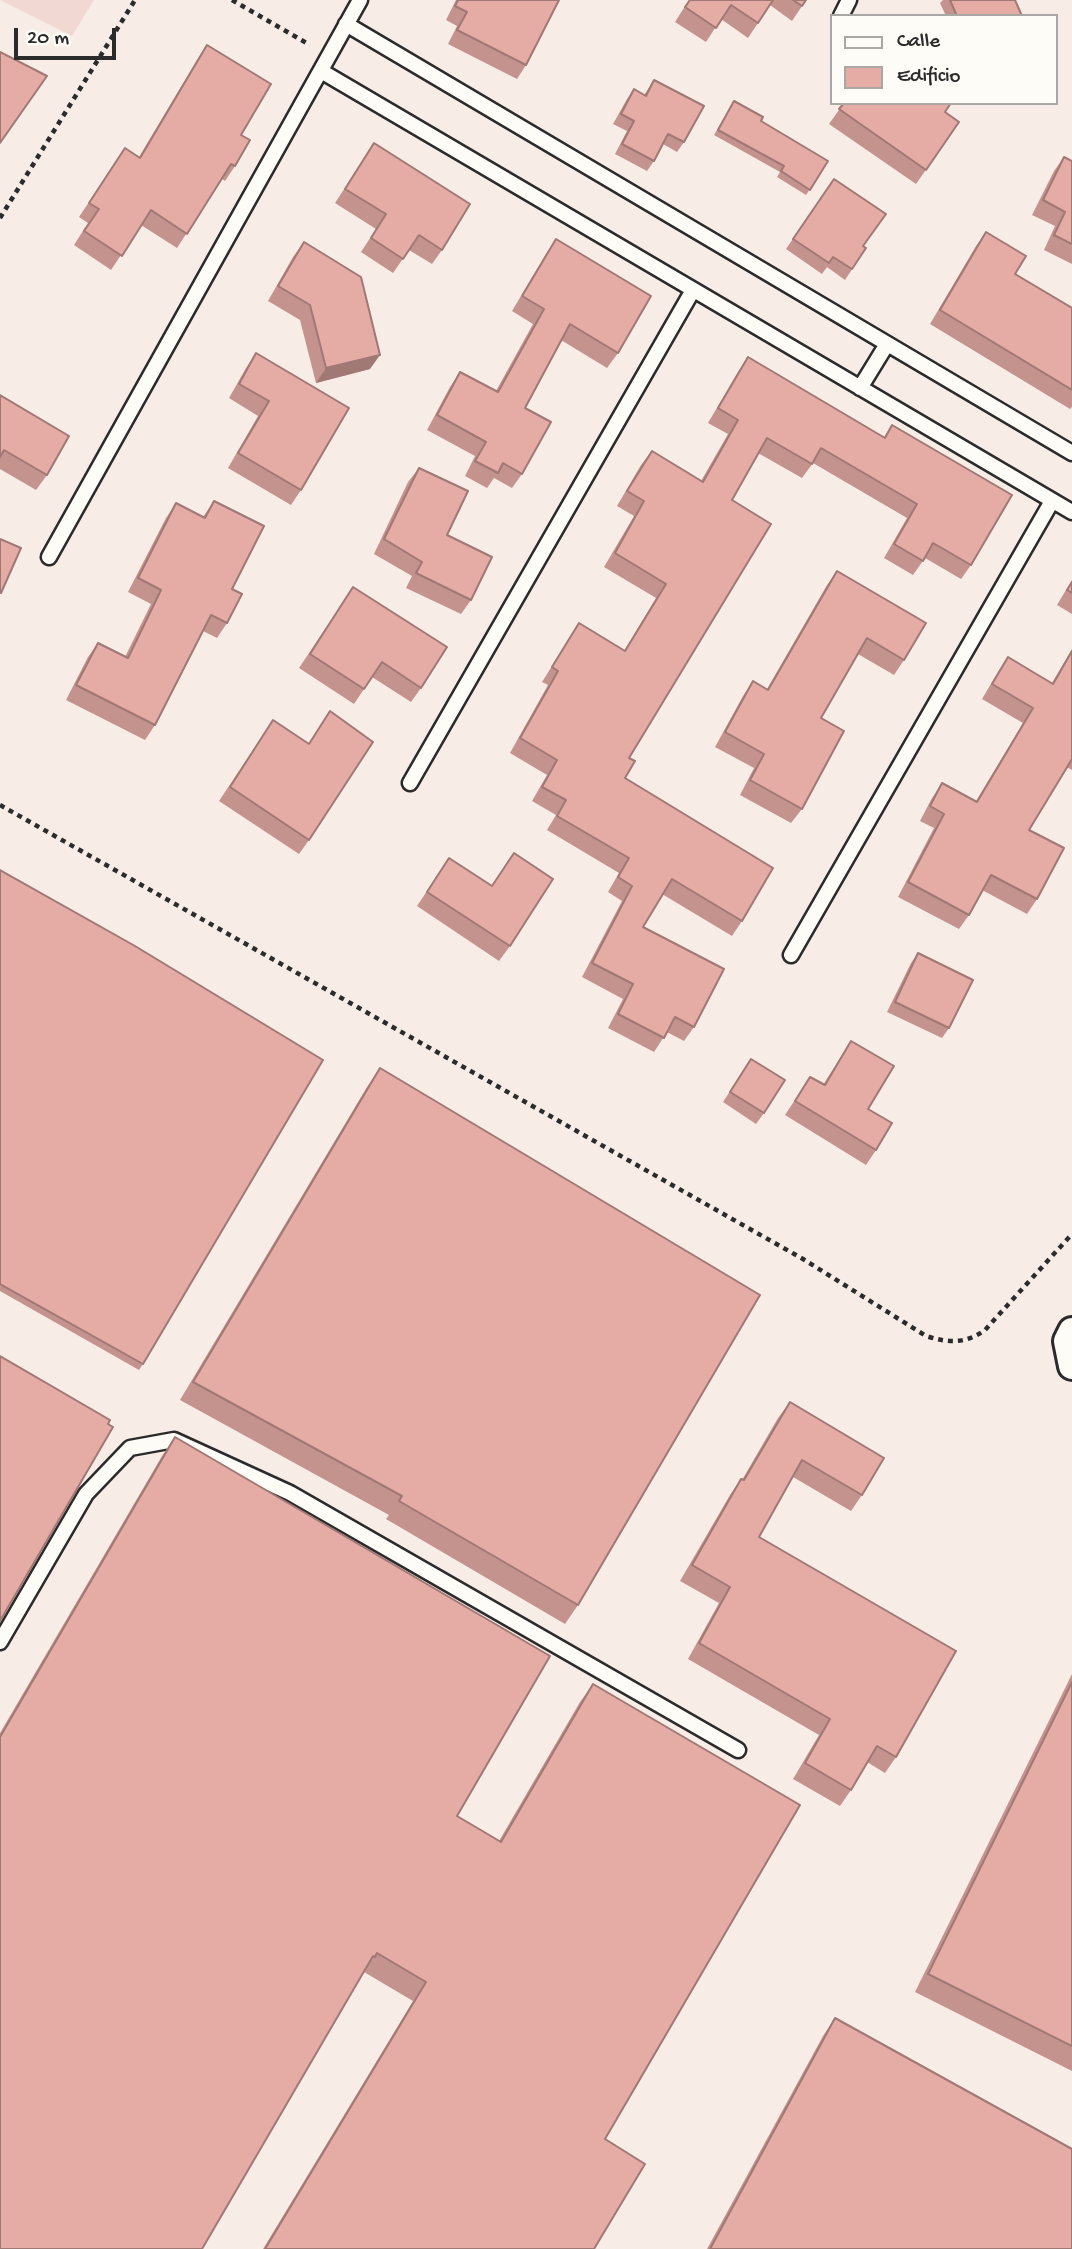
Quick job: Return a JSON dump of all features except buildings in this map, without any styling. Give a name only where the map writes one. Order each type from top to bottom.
[{"type":"street","points":[[1072,1331],[1067,1342],[1072,1366]]},
{"type":"lane","points":[[49,556],[360,0]]},
{"type":"lane","points":[[346,24],[1072,453]]},
{"type":"lane","points":[[321,71],[1072,512]]},
{"type":"lane","points":[[410,783],[693,290]]},
{"type":"lane","points":[[860,388],[887,344]]},
{"type":"lane","points":[[791,956],[1052,500]]},
{"type":"lane","points":[[0,1642],[86,1494],[130,1448],[174,1440],[290,1493],[738,1750]]},
{"type":"path","points":[[0,218],[135,0]]},
{"type":"path","points":[[232,0],[329,57]]},
{"type":"path","points":[[0,806],[791,1253],[926,1336],[944,1341],[974,1338],[985,1330],[1072,1234]]},
{"type":"shaded area","points":[[0,0],[94,0],[72,36]]}]
